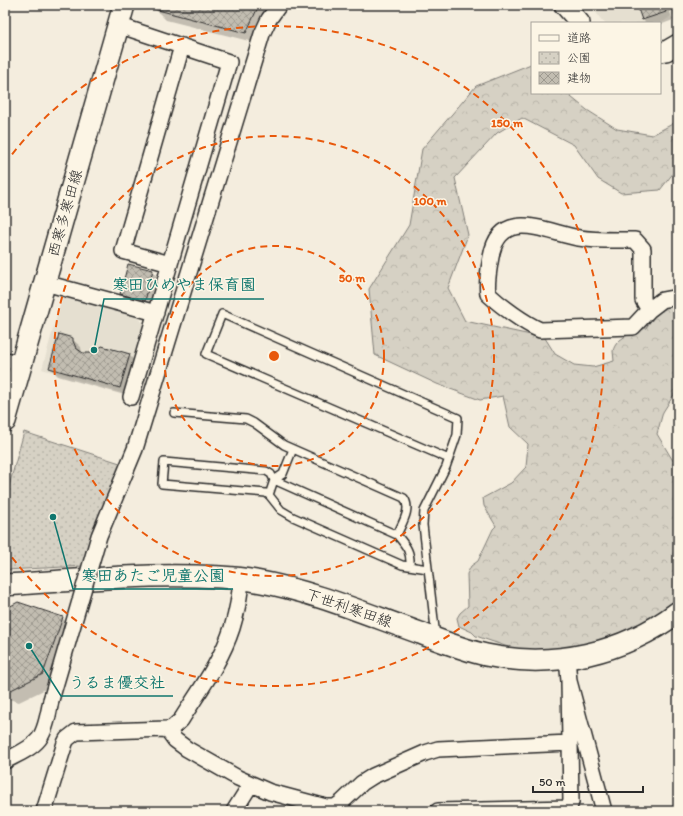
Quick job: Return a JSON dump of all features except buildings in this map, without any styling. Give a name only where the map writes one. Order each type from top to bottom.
[{"type":"main road","name":"西寒多寒田線","points":[[5,421],[13,362],[45,283],[124,5]]},
{"type":"main road","name":"下世利寒田線","points":[[5,585],[161,575],[222,577],[264,582],[312,595],[485,655],[512,659],[536,660],[588,655],[624,643],[656,627],[678,612]]},
{"type":"street","points":[[5,761],[30,747],[39,739],[43,731],[99,536],[135,449],[262,34],[269,19],[279,5]]},
{"type":"street","points":[[564,5],[579,22]]},
{"type":"street","points":[[118,25],[229,62],[132,397]]},
{"type":"street","points":[[661,52],[666,51],[678,44]]},
{"type":"street","points":[[170,264],[123,251],[182,46]]},
{"type":"street","points":[[649,310],[643,300],[643,249],[635,240],[587,239],[524,226],[509,228],[504,231],[498,237],[493,246],[488,294],[533,327],[540,330],[633,328],[649,310],[662,300],[678,297]]},
{"type":"street","points":[[45,283],[156,313]]},
{"type":"street","points":[[44,811],[65,743],[67,739],[76,732],[167,729],[172,728],[181,720],[219,660],[232,628],[239,599],[241,579]]},
{"type":"street","points":[[438,811],[569,808],[571,802],[569,681],[567,658]]},
{"type":"street","points":[[569,681],[604,811]]},
{"type":"street","points":[[167,729],[176,740],[187,749],[251,784],[270,792],[334,809],[362,783],[373,776],[424,752],[438,749],[570,743]]},
{"type":"street","points":[[234,811],[251,784]]},
{"type":"lane","points":[[436,639],[423,525],[424,511],[449,459],[457,435],[458,418],[222,314],[206,354],[449,459]]},
{"type":"lane","points":[[174,413],[246,419],[254,423],[284,445],[404,498],[407,502],[408,509],[397,534]]},
{"type":"lane","points":[[269,494],[274,480],[283,474],[293,449]]},
{"type":"lane","points":[[410,566],[410,555],[407,547],[397,534],[274,480],[271,474],[266,472],[164,462],[162,484],[266,493],[269,494],[281,510],[292,517],[402,565],[428,570]]},
{"type":"shaded area","points":[[591,5],[678,5],[678,11],[661,23],[661,22],[602,21]]},
{"type":"shaded area","points":[[63,294],[138,316],[147,330],[129,395],[42,369]]},
{"type":"green space","points":[[531,64],[531,94],[567,94],[587,110],[617,129],[652,135],[678,121],[678,167],[660,190],[621,193],[598,179],[574,145],[522,118],[497,133],[455,178],[468,235],[448,288],[465,321],[545,338],[555,354],[574,365],[593,367],[614,361],[613,351],[618,342],[626,336],[646,328],[659,311],[678,303],[678,396],[675,393],[663,412],[657,434],[678,469],[678,609],[572,653],[514,649],[476,636],[472,632],[459,626],[457,618],[468,606],[467,574],[471,566],[478,561],[493,529],[496,526],[484,506],[483,498],[511,483],[526,467],[528,444],[510,427],[503,396],[480,400],[437,384],[375,355],[369,289],[409,225],[422,149],[476,86]]},
{"type":"green space","points":[[24,432],[123,464],[84,566],[5,570],[5,500]]},
{"type":"place","name":"寒田ひめやま保育園","points":[[94,350]]},
{"type":"place","name":"寒田あたご児童公園","points":[[53,517]]},
{"type":"place","name":"うるま優交社","points":[[29,646]]}]
